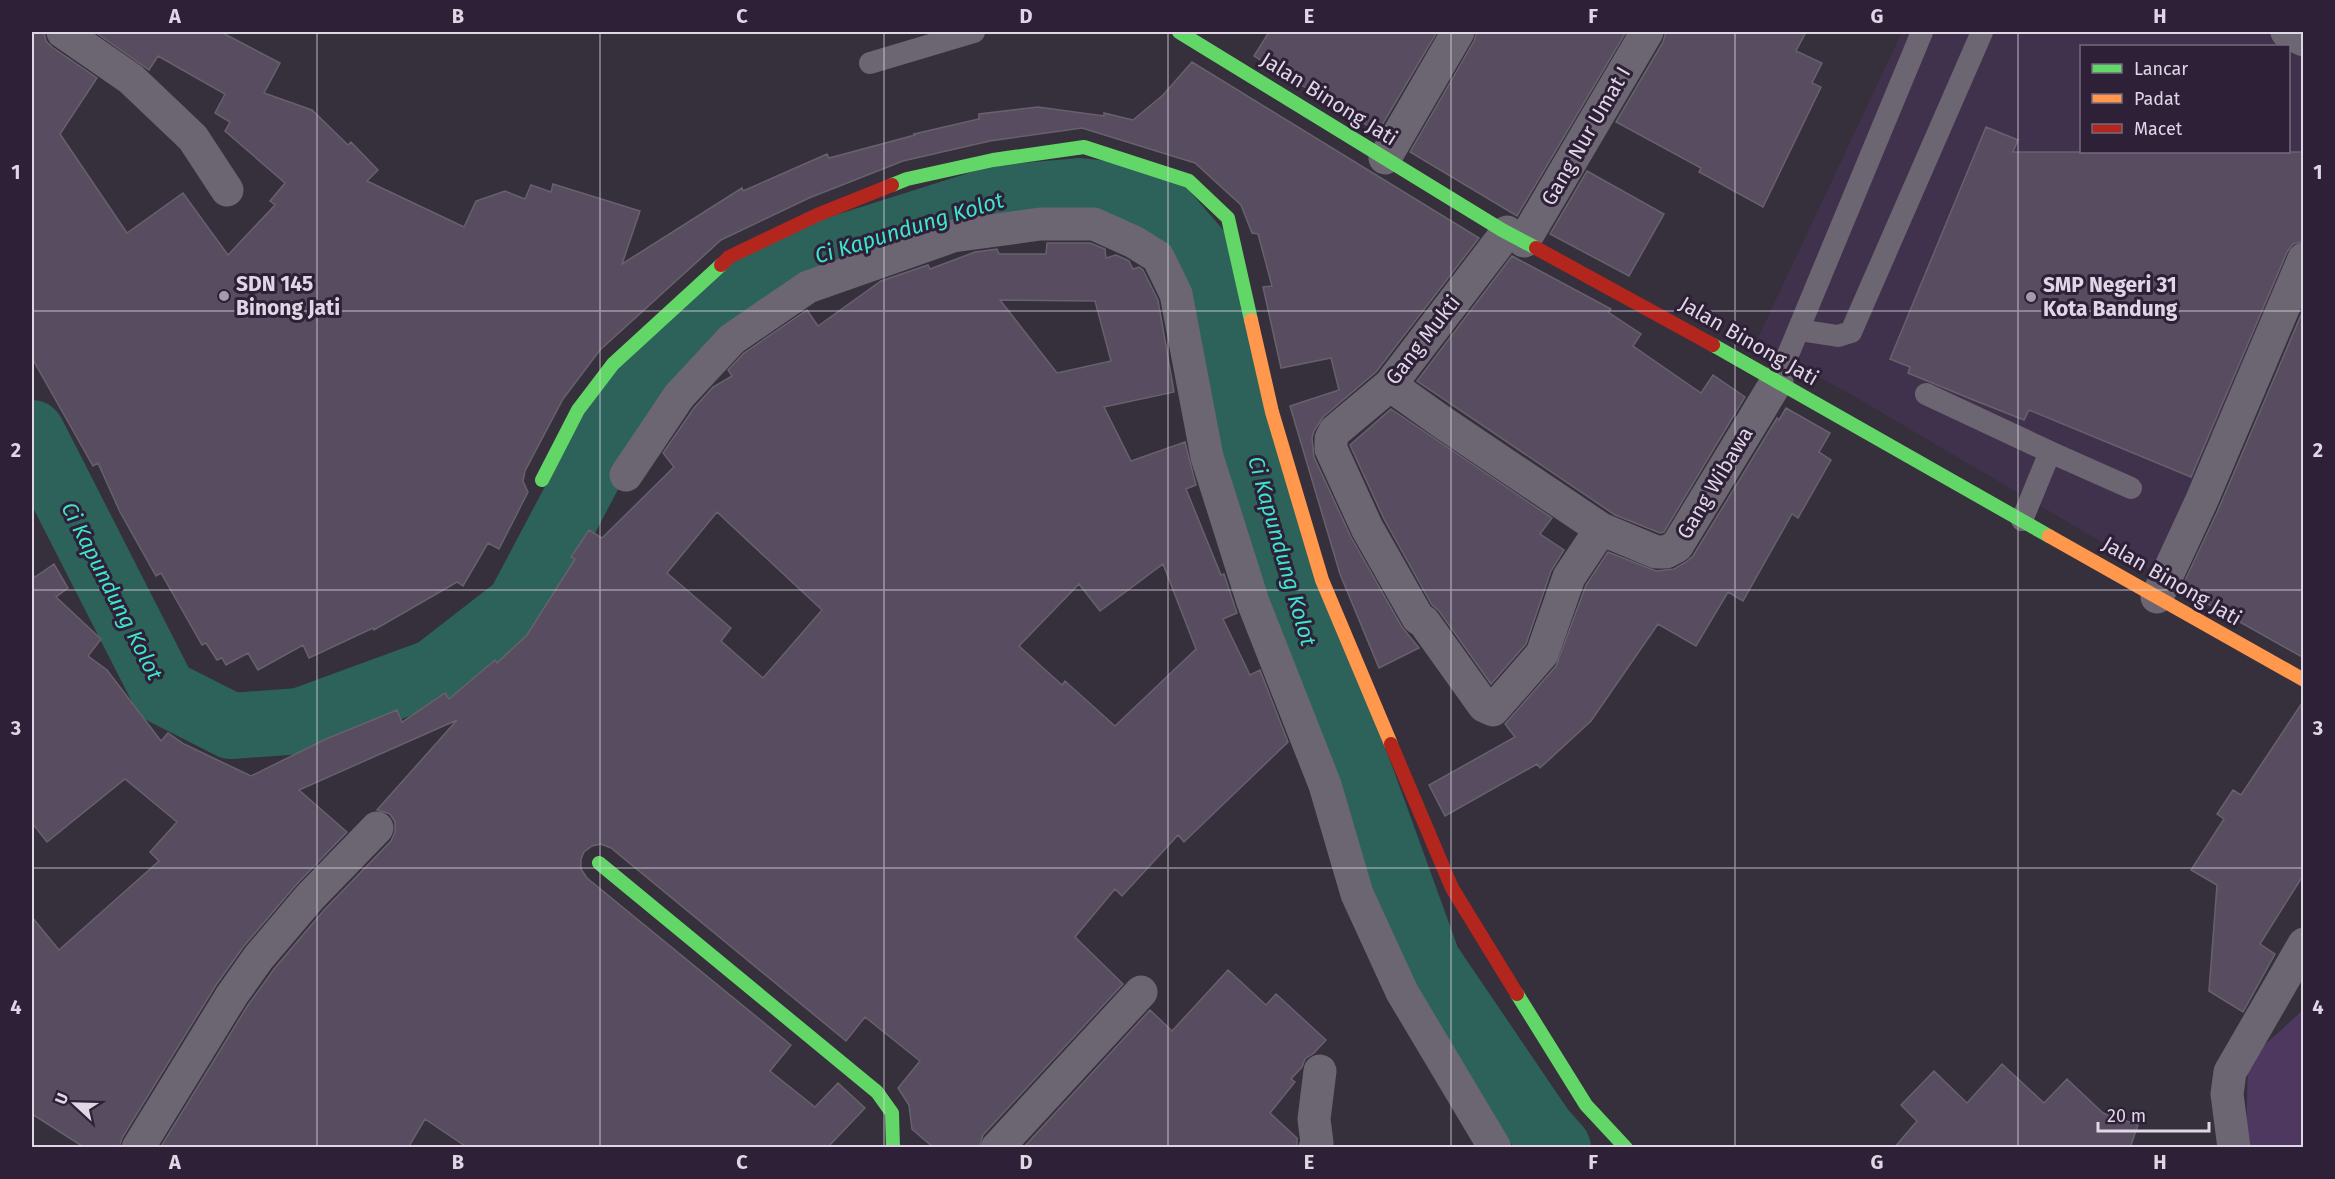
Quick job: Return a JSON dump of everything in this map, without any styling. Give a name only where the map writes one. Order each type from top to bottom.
[{"type":"street","points":[[63,32],[131,79],[193,138],[226,190]]},
{"type":"street","name":"Jalan Binong Jati","points":[[1179,32],[1515,237],[1610,287],[2304,680]]},
{"type":"street","points":[[1385,158],[1458,32]]},
{"type":"street","name":"Gang Nur Umat I","points":[[1515,237],[1647,32]]},
{"type":"street","points":[[2287,32],[2304,40]]},
{"type":"street","points":[[542,480],[578,410],[613,364],[729,257],[817,215],[906,179],[993,160],[1084,147],[1189,181],[1228,218],[1272,412],[1322,580],[1452,888],[1586,1105],[1626,1148]]},
{"type":"street","points":[[626,475],[679,396],[732,339],[808,287],[953,236],[1040,224],[1094,224],[1134,242],[1158,257],[1176,294],[1211,468],[1253,602],[1325,785],[1357,894],[1402,992],[1495,1148]]},
{"type":"street","name":"Gang Mukti","points":[[1515,237],[1390,385],[1335,431],[1331,440],[1331,449],[1367,528],[1418,618],[1424,621],[1482,704],[1489,710],[1492,710],[1542,654],[1569,577],[1601,530]]},
{"type":"street","points":[[2157,597],[2206,491],[2304,259]]},
{"type":"street","name":"Gang Wibawa","points":[[1390,385],[1601,530],[1656,552],[1666,552],[1677,546],[1777,381]]},
{"type":"street","points":[[138,1148],[232,995],[259,957],[310,897],[377,828]]},
{"type":"street","points":[[599,863],[858,1075],[891,1107],[895,1125],[893,1148]]},
{"type":"street","points":[[2234,1148],[2227,1094],[2230,1072],[2304,944]]},
{"type":"street","points":[[997,1148],[1141,992]]},
{"type":"street","points":[[1317,1146],[1314,1119],[1320,1071]]},
{"type":"lane","points":[[870,63],[974,32]]},
{"type":"lane","points":[[1777,381],[1922,32]]},
{"type":"lane","points":[[1798,330],[1838,336],[1851,332],[1982,32]]},
{"type":"lane","points":[[1926,394],[2131,488]]},
{"type":"lane","points":[[2022,520],[2050,452]]},
{"type":"shaded area","name":"SMP Negeri 31 Kota Bandung","points":[[1902,32],[2275,32],[2303,45],[2303,252],[2161,577],[1857,398],[1756,342]]},
{"type":"shaded area","points":[[2303,1010],[2303,1147],[2246,1148],[2248,1060]]},
{"type":"building","points":[[32,32],[44,32],[46,41],[52,47],[97,78],[60,134],[127,233],[183,193],[228,255],[275,205],[270,201],[285,183],[225,131],[230,122],[215,113],[225,94],[158,56],[149,70],[95,32],[221,32],[280,63],[264,93],[312,110],[348,145],[351,142],[378,170],[367,181],[464,227],[476,201],[505,191],[525,199],[531,185],[551,192],[553,184],[640,211],[622,264],[742,188],[743,191],[827,154],[829,158],[914,134],[979,119],[979,114],[1038,107],[1104,116],[1104,113],[1133,120],[1163,95],[1192,62],[1479,238],[1376,372],[1323,417],[1312,438],[1314,457],[1351,537],[1402,627],[1419,648],[1379,668],[1340,574],[1290,406],[1339,390],[1331,358],[1281,368],[1263,287],[1272,286],[1258,234],[1252,233],[1241,205],[1195,163],[1082,128],[990,141],[903,161],[809,198],[721,240],[600,350],[563,399],[525,471],[523,481],[528,492],[499,549],[488,543],[463,586],[457,582],[374,630],[373,628],[309,658],[303,645],[258,670],[248,653],[226,665],[222,658],[217,660],[206,643],[202,645],[161,573],[156,576],[120,512],[98,463],[93,466],[32,358]]},
{"type":"building","points":[[1269,32],[1437,32],[1378,132],[1254,56]]},
{"type":"building","points":[[1477,32],[1626,32],[1517,216],[1410,152]]},
{"type":"building","points":[[1666,32],[1806,32],[1796,51],[1822,63],[1812,83],[1821,87],[1763,207],[1699,172],[1701,168],[1616,122],[1663,42]]},
{"type":"building","points":[[1986,127],[2018,140],[2013,152],[2304,152],[2304,241],[2293,244],[2287,252],[2191,477],[2029,410],[2024,420],[1908,373],[1910,367],[1890,359]]},
{"type":"building","points":[[1587,171],[1664,214],[1629,276],[1550,234]]},
{"type":"building","points":[[1047,243],[1090,243],[1105,249],[1106,258],[1116,255],[1129,261],[1133,269],[1139,267],[1143,270],[1158,300],[1174,392],[1104,407],[1131,461],[1185,442],[1196,485],[1186,489],[1221,575],[1224,574],[1237,613],[1223,619],[1250,675],[1260,670],[1288,742],[1184,842],[1178,835],[1122,896],[1115,889],[1075,937],[1123,984],[983,1135],[979,1148],[934,1148],[912,1129],[909,1105],[898,1088],[920,1061],[865,1017],[846,1041],[611,848],[601,844],[592,846],[584,852],[581,859],[581,869],[587,878],[791,1045],[770,1071],[815,1107],[838,1083],[865,1108],[827,1148],[468,1148],[425,1119],[408,1148],[160,1148],[248,1005],[274,969],[324,910],[391,841],[395,832],[395,822],[390,814],[377,810],[457,720],[299,790],[347,832],[296,885],[244,946],[216,985],[122,1138],[119,1148],[85,1148],[32,1114],[32,917],[59,950],[159,861],[150,852],[177,822],[125,779],[47,842],[32,823],[32,574],[35,577],[54,564],[68,588],[56,597],[101,639],[88,656],[107,670],[161,741],[168,733],[184,744],[251,776],[326,739],[397,710],[402,722],[445,693],[449,699],[495,660],[497,663],[527,635],[575,559],[571,557],[589,530],[602,538],[674,467],[663,453],[694,408],[713,387],[732,376],[728,370],[744,353],[807,310],[818,326],[881,281],[928,265],[930,269],[975,252],[997,249],[999,254],[1046,254]],"holes":[[[1000,300],[1095,301],[1111,361],[1057,373]],[[717,512],[822,610],[763,678],[721,641],[731,628],[667,573]],[[1163,564],[1196,649],[1115,726],[1065,681],[1062,685],[1019,646],[1079,584],[1100,611]]]},
{"type":"building","points":[[1512,256],[1611,309],[1608,312],[1641,334],[1633,346],[1701,393],[1713,375],[1745,397],[1664,532],[1660,533],[1615,515],[1417,381]]},
{"type":"building","points":[[2304,308],[2304,658],[2181,589],[2218,510]]},
{"type":"building","points":[[1786,408],[1830,433],[1819,452],[1831,460],[1798,518],[1792,514],[1743,601],[1728,592],[1696,646],[1658,624],[1591,721],[1540,768],[1537,764],[1445,816],[1429,785],[1515,737],[1505,724],[1556,666],[1586,585],[1608,552],[1656,571],[1674,569],[1686,562],[1693,556],[1777,418],[1779,420]]},
{"type":"building","points":[[1391,409],[1552,518],[1540,534],[1564,550],[1551,571],[1526,644],[1491,684],[1439,611],[1432,605],[1384,519],[1350,445]]},
{"type":"building","points":[[2304,700],[2304,874],[2260,944],[2275,954],[2243,1012],[2209,991],[2217,885],[2191,870],[2224,819],[2217,814],[2233,790],[2241,795]]},
{"type":"building","points":[[1228,970],[1266,1005],[1276,994],[1326,1040],[1305,1059],[1302,1067],[1291,1079],[1295,1082],[1270,1113],[1297,1138],[1297,1148],[1023,1148],[1150,1010],[1172,1031]]},
{"type":"building","points":[[2002,1064],[2044,1103],[2067,1079],[2103,1113],[2138,1125],[2130,1148],[1894,1148],[1917,1121],[1901,1105],[1934,1071],[1967,1103]]},
{"type":"waterway","name":"Ci Kapundung Kolot","points":[[32,433],[164,692],[231,726],[300,721],[434,672],[519,606],[626,404],[765,272],[999,198],[1079,191],[1153,199],[1203,257],[1231,374],[1309,645],[1361,777],[1428,962],[1542,1130],[1558,1148]]},
{"type":"traffic: fast","points":[[1179,32],[1502,230],[1536,248]]},
{"type":"traffic: fast","points":[[892,185],[907,179],[993,160],[1084,147],[1189,181],[1228,218],[1251,320]]},
{"type":"traffic: fast","points":[[542,480],[578,410],[613,364],[721,265]]},
{"type":"traffic: fast","points":[[1713,345],[2049,536]]},
{"type":"traffic: fast","points":[[599,863],[877,1092],[892,1113],[893,1148]]},
{"type":"traffic: fast","points":[[1517,994],[1586,1105],[1626,1148]]},
{"type":"traffic: slow","points":[[1251,320],[1272,412],[1322,580],[1391,744]]},
{"type":"traffic: slow","points":[[2049,536],[2304,680]]},
{"type":"traffic: jam","points":[[721,265],[729,257],[817,215],[892,185]]},
{"type":"traffic: jam","points":[[1536,248],[1713,345]]},
{"type":"traffic: jam","points":[[1391,744],[1452,888],[1517,994]]},
{"type":"place","name":"SDN 145 Binong Jati","points":[[224,296]]},
{"type":"place","name":"SMP Negeri 31 Kota Bandung","points":[[2031,297]]}]
